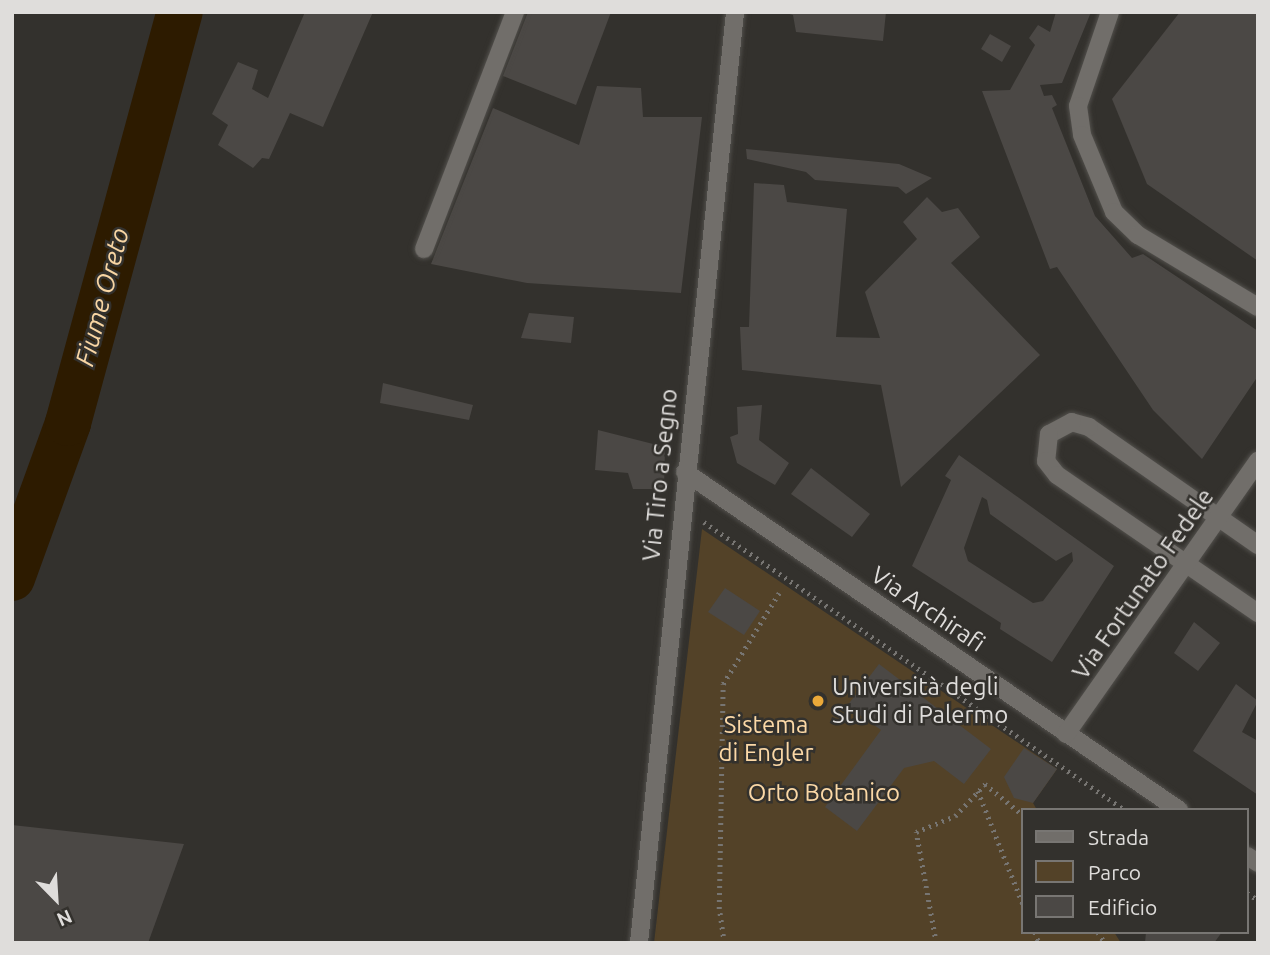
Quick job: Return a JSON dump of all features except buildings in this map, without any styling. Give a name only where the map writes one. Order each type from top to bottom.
[{"type":"street","points":[[424,249],[515,12]]},
{"type":"street","name":"Via Tiro a Segno","points":[[639,943],[681,507],[735,12]]},
{"type":"street","points":[[1110,12],[1078,106],[1082,135],[1114,212],[1138,235],[1258,307]]},
{"type":"street","points":[[1258,545],[1081,423],[1063,423],[1049,434],[1044,452],[1050,468],[1186,567],[1258,613]]},
{"type":"street","name":"Via Fortunato Fedele","points":[[1066,734],[1220,520],[1258,461]]},
{"type":"street","name":"Via Archirafi","points":[[685,472],[1176,808]]},
{"type":"path","points":[[681,507],[1122,808]]},
{"type":"path","points":[[724,943],[719,909],[723,684],[779,593]]},
{"type":"path","points":[[936,943],[916,832],[955,816],[985,784],[1021,811]]},
{"type":"path","points":[[978,792],[1021,899]]},
{"type":"green space","name":"Orto Botanico","points":[[702,529],[1057,769],[1033,803],[1036,808],[1021,808],[1021,934],[1115,934],[1121,943],[654,943]]},
{"type":"waterway","name":"Fiume Oreto","points":[[12,578],[68,423],[180,12]]},
{"type":"place","name":"Università degli Studi di Palermo","points":[[818,701]]},
{"type":"park label","name":"Sistema di Engler","points":[[766,739]]}]
